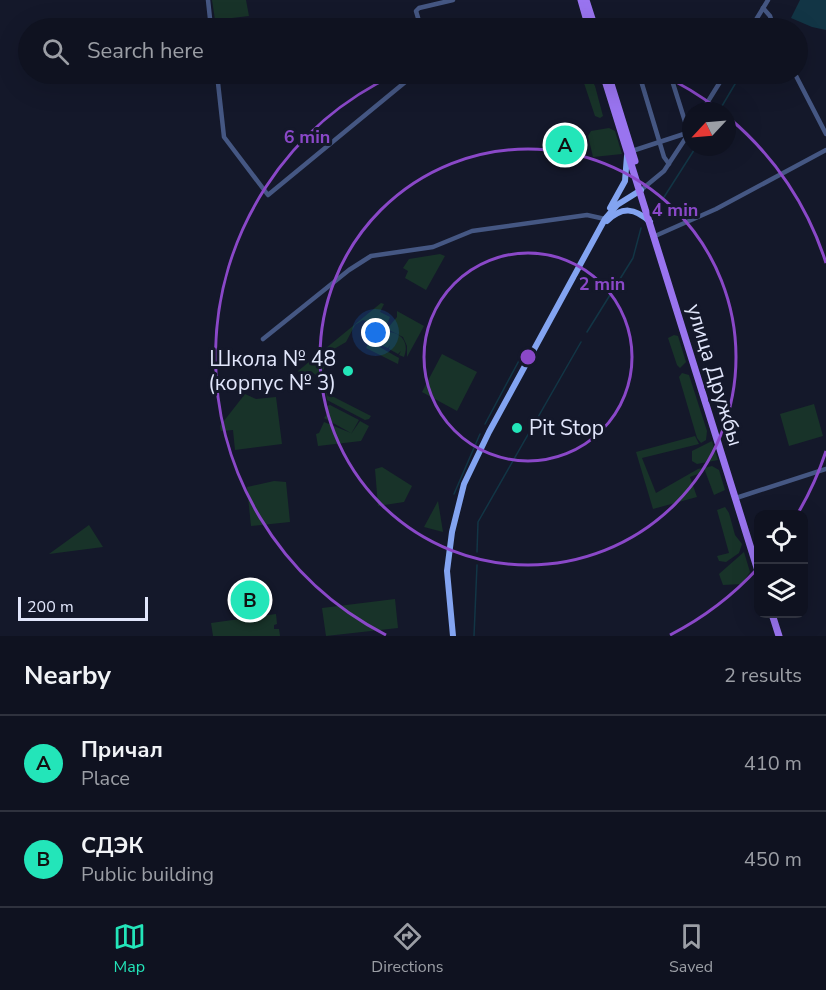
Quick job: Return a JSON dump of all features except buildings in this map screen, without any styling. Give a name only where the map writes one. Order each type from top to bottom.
[{"type":"main road","points":[[581,0],[587,18]]},
{"type":"main road","points":[[586,0],[592,18]]},
{"type":"main road","points":[[606,84],[630,152]]},
{"type":"main road","points":[[453,636],[447,571],[452,532],[464,484],[624,181],[630,152],[611,84]]},
{"type":"main road","name":"улица Дружбы","points":[[630,152],[757,564]]},
{"type":"main road","points":[[605,219],[617,205],[641,190]]},
{"type":"main road","points":[[599,230],[611,216],[627,210],[638,212],[651,223]]},
{"type":"main road","points":[[773,618],[779,636]]},
{"type":"street","points":[[208,0],[211,18]]},
{"type":"street","points":[[418,18],[416,11],[419,8],[429,3],[453,0]]},
{"type":"street","points":[[757,18],[768,0]]},
{"type":"street","points":[[763,8],[771,18]]},
{"type":"street","points":[[218,84],[224,134],[268,195],[403,84]]},
{"type":"street","points":[[642,84],[660,143],[669,164]]},
{"type":"street","points":[[673,84],[682,111]]},
{"type":"street","points":[[708,102],[719,84]]},
{"type":"street","points":[[800,84],[826,134]]},
{"type":"street","points":[[630,152],[682,135]]},
{"type":"street","points":[[641,190],[656,180],[682,143]]},
{"type":"street","points":[[655,236],[716,209],[826,150]]},
{"type":"street","points":[[263,339],[340,276],[371,256],[433,247],[472,231],[587,215],[605,219]]},
{"type":"street","points":[[736,498],[826,469]]},
{"type":"green space","points":[[212,0],[246,0],[249,16],[215,18]]},
{"type":"green space","points":[[584,84],[595,86],[603,116],[600,118],[595,116]]},
{"type":"green space","points":[[609,128],[615,131],[622,154],[593,157],[588,136],[591,131]]},
{"type":"green space","points":[[440,254],[445,256],[426,290],[405,278],[408,271],[403,268],[409,259]]},
{"type":"green space","points":[[381,303],[384,304],[380,312],[390,317],[386,326],[381,327],[363,320],[355,325],[346,342],[334,349],[319,378],[311,371],[300,374],[298,371]]},
{"type":"green space","points":[[397,311],[424,326],[407,357],[407,346],[403,337],[387,329],[397,317]]},
{"type":"green space","points":[[366,324],[382,333],[376,345],[399,358],[398,364],[366,348],[375,333],[362,326]]},
{"type":"green space","points":[[386,332],[396,334],[403,339],[406,347],[404,357],[399,355],[401,351],[398,354],[389,349],[390,345],[388,348],[381,345]]},
{"type":"green space","points":[[678,336],[686,362],[680,368],[668,338]]},
{"type":"green space","points":[[442,354],[477,372],[457,411],[422,392]]},
{"type":"green space","points":[[682,373],[689,375],[707,431],[706,440],[701,443],[697,438],[679,377]]},
{"type":"green space","points":[[326,393],[371,416],[365,420],[327,400]]},
{"type":"green space","points":[[245,394],[256,399],[276,397],[282,444],[235,450],[233,430],[221,431],[220,426]]},
{"type":"green space","points":[[814,404],[823,436],[789,446],[780,414]]},
{"type":"green space","points":[[330,405],[359,420],[351,434],[360,421],[369,426],[361,441],[318,446],[316,434],[319,433],[324,422],[351,433],[324,418],[328,413],[327,406]]},
{"type":"green space","points":[[695,436],[699,444],[642,458],[656,493],[698,469],[702,468],[703,472],[690,477],[697,497],[653,509],[636,452]]},
{"type":"green space","points":[[712,441],[718,460],[697,464],[692,461],[692,451]]},
{"type":"green space","points":[[712,466],[719,470],[725,490],[714,495],[704,468]]},
{"type":"green space","points":[[382,467],[412,486],[404,502],[378,506],[375,469]]},
{"type":"green space","points":[[274,481],[286,482],[290,522],[251,526],[247,487]]},
{"type":"green space","points":[[438,501],[443,532],[424,527]]},
{"type":"green space","points":[[725,507],[735,535],[742,544],[739,553],[726,562],[719,561],[717,556],[729,553],[717,510]]},
{"type":"green space","points":[[89,525],[103,547],[49,554]]},
{"type":"green space","points":[[744,552],[750,572],[742,584],[723,585],[719,574]]},
{"type":"green space","points":[[395,599],[398,628],[326,636],[322,608]]},
{"type":"green space","points":[[276,614],[277,624],[274,625],[274,629],[279,629],[280,636],[213,636],[211,623]]},
{"type":"water","points":[[800,0],[826,0],[826,30],[808,25],[808,18],[791,18]]},
{"type":"waterway","points":[[724,102],[735,84]]},
{"type":"waterway","points":[[659,205],[690,156]]},
{"type":"waterway","points":[[587,332],[633,258],[641,228]]},
{"type":"waterway","points":[[477,552],[478,522],[581,342]]},
{"type":"waterway","points":[[485,424],[522,355]]},
{"type":"waterway","points":[[454,494],[480,434]]},
{"type":"waterway","points":[[474,636],[477,565]]},
{"type":"place","name":"Причал","points":[[565,145]]},
{"type":"place","name":"Школа № 48 (корпус № 3)","points":[[348,371]]},
{"type":"place","name":"Pit Stop","points":[[517,428]]},
{"type":"place","name":"СДЭК","points":[[250,600]]}]
